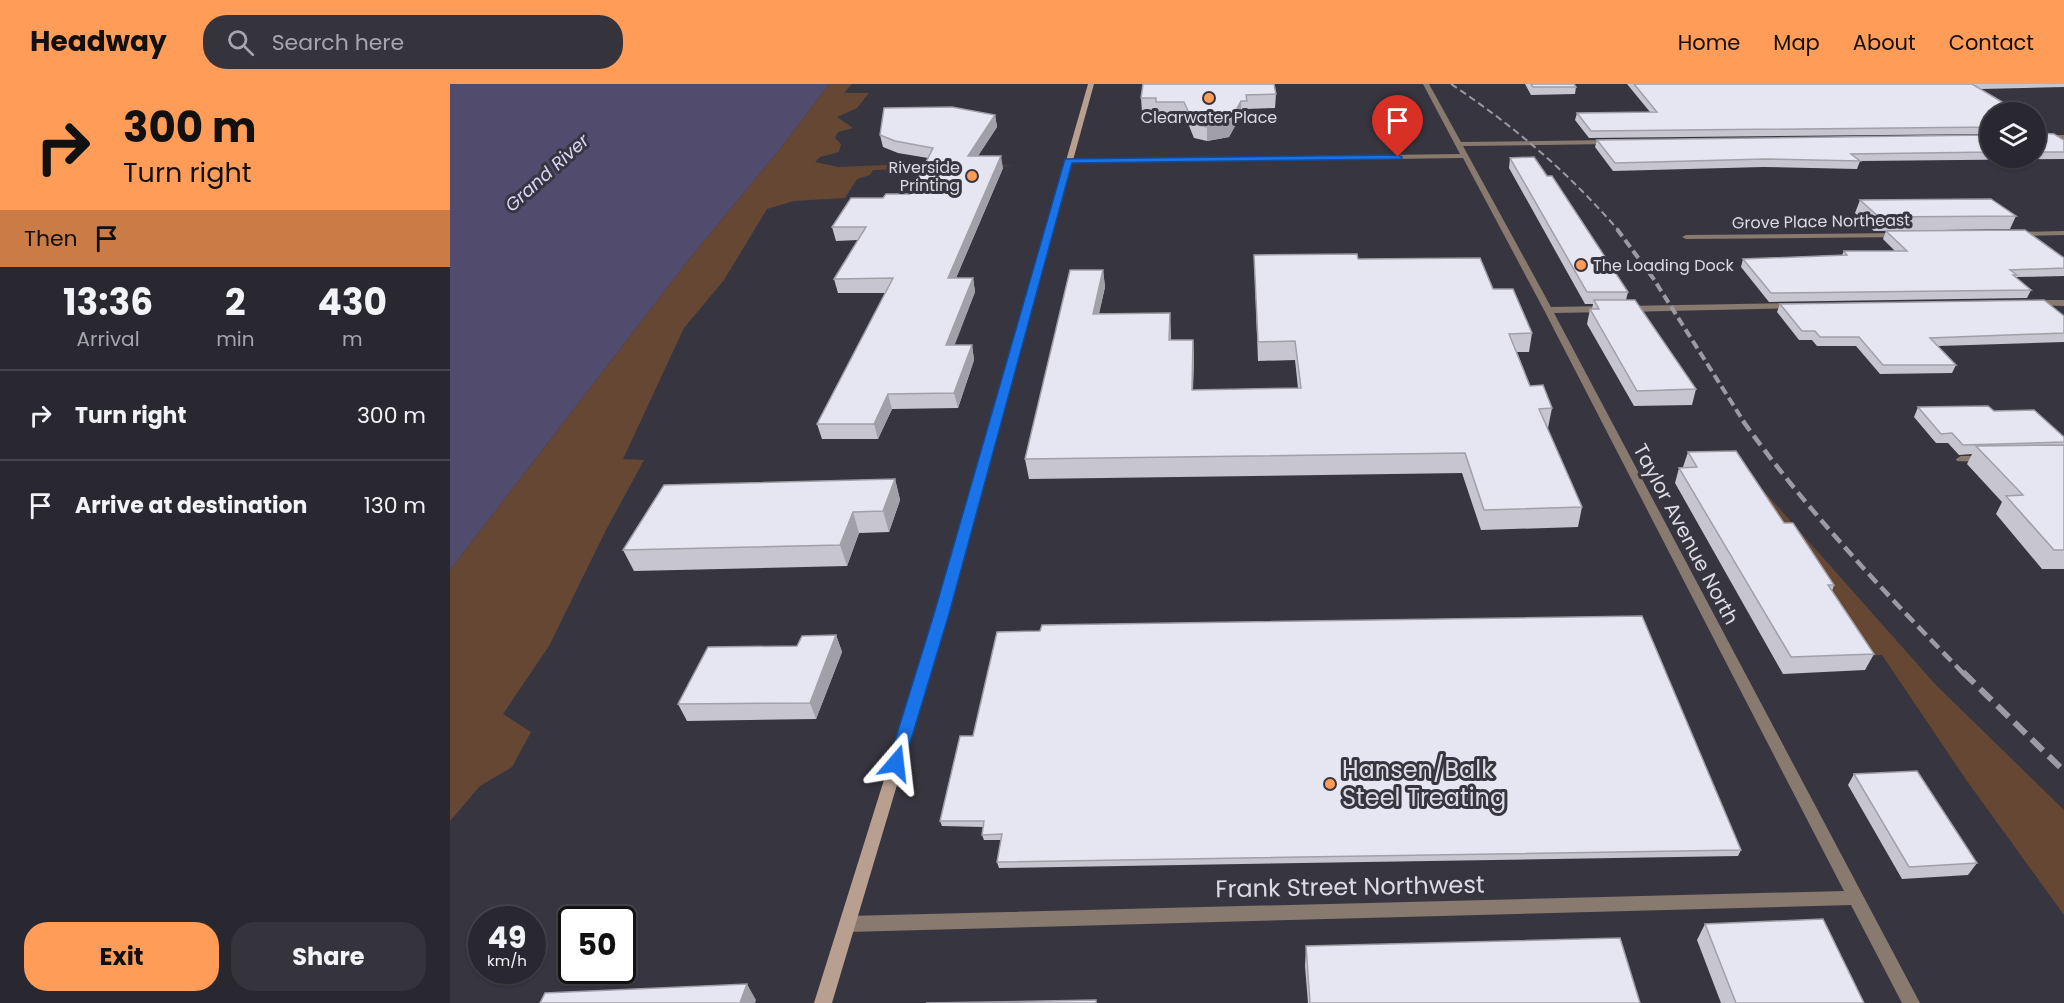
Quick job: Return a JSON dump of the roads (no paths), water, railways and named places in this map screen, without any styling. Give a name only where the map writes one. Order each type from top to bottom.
[{"type":"main road","points":[[823,1003],[942,614],[1091,84]]},
{"type":"street","name":"Taylor Avenue North","points":[[1426,84],[1548,310],[1911,1003]]},
{"type":"street","points":[[2046,137],[2064,137]]},
{"type":"street","points":[[1459,144],[1615,142]]},
{"type":"street","points":[[1068,161],[1466,156]]},
{"type":"street","points":[[2005,234],[2064,233]]},
{"type":"street","name":"Grove Place Northeast","points":[[1686,237],[1910,235]]},
{"type":"street","points":[[2017,304],[2064,303]]},
{"type":"street","points":[[1548,310],[1806,306]]},
{"type":"street","points":[[1961,459],[1994,459]]},
{"type":"street","name":"Frank Street Northwest","points":[[847,924],[1855,897]]},
{"type":"water","name":"Grand River","points":[[450,84],[829,84],[779,150],[690,258],[450,570]]},
{"type":"railway","points":[[1451,84],[1540,152],[1581,189],[1619,231]]},
{"type":"railway","points":[[1617,229],[1653,278],[1744,422]]},
{"type":"railway","points":[[1743,421],[1821,520],[1877,583],[1964,674]]},
{"type":"railway","points":[[1963,672],[2064,771]]},
{"type":"place","name":"Clearwater Place","points":[[1209,98]]},
{"type":"place","name":"Riverside Printing","points":[[972,176]]},
{"type":"place","name":"The Loading Dock","points":[[1581,265]]},
{"type":"place","name":"Hansen/Balk Steel Treating","points":[[1330,784]]}]
